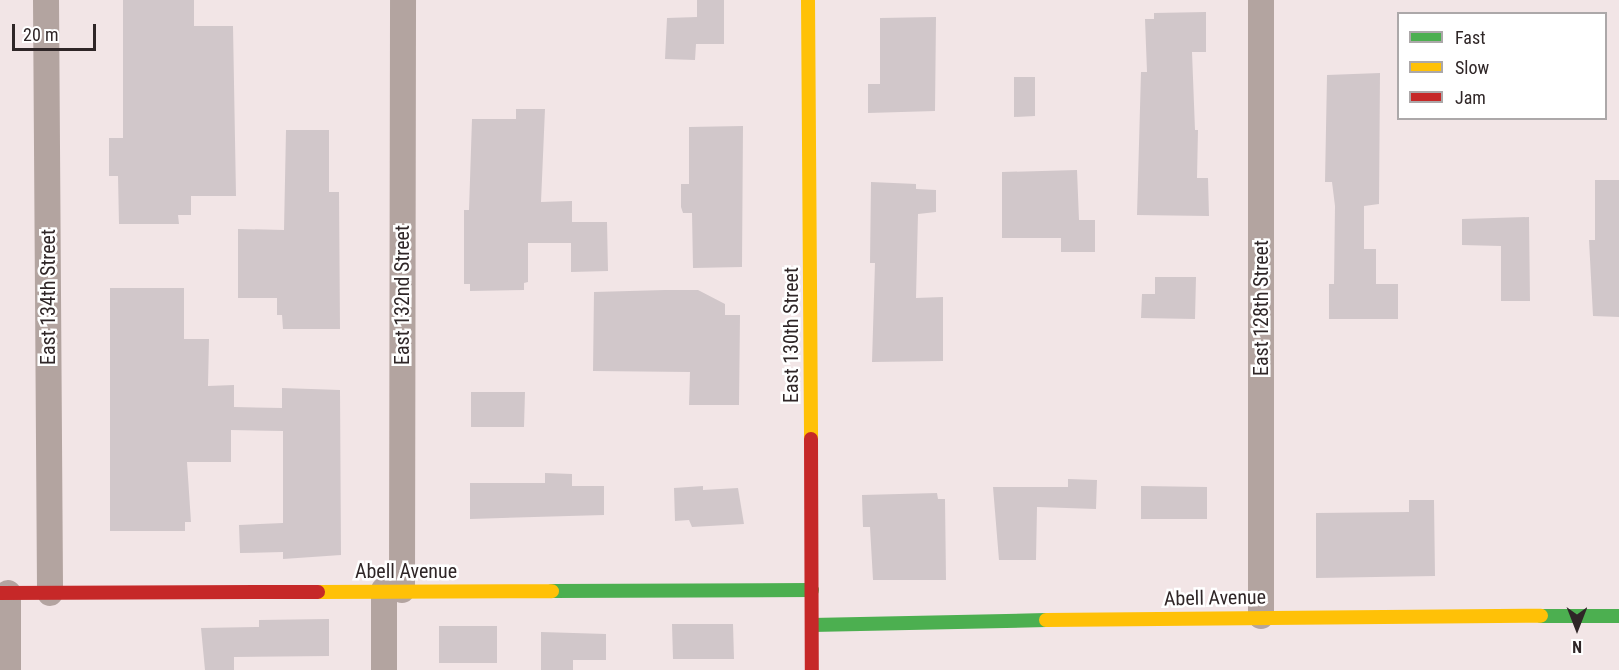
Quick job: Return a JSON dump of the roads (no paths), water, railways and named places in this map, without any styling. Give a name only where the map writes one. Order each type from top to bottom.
[{"type":"street","name":"East 134th Street","points":[[46,0],[50,593]]},
{"type":"street","name":"East 132nd Street","points":[[384,670],[393,590],[403,0]]},
{"type":"street","name":"East 130th Street","points":[[808,0],[812,670]]},
{"type":"street","name":"East 128th Street","points":[[1261,0],[1261,616]]},
{"type":"street","name":"Abell Avenue","points":[[4,593],[812,590]]},
{"type":"street","points":[[4,593],[8,670]]},
{"type":"street","name":"Abell Avenue","points":[[812,625],[1261,616],[1619,616]]}]
